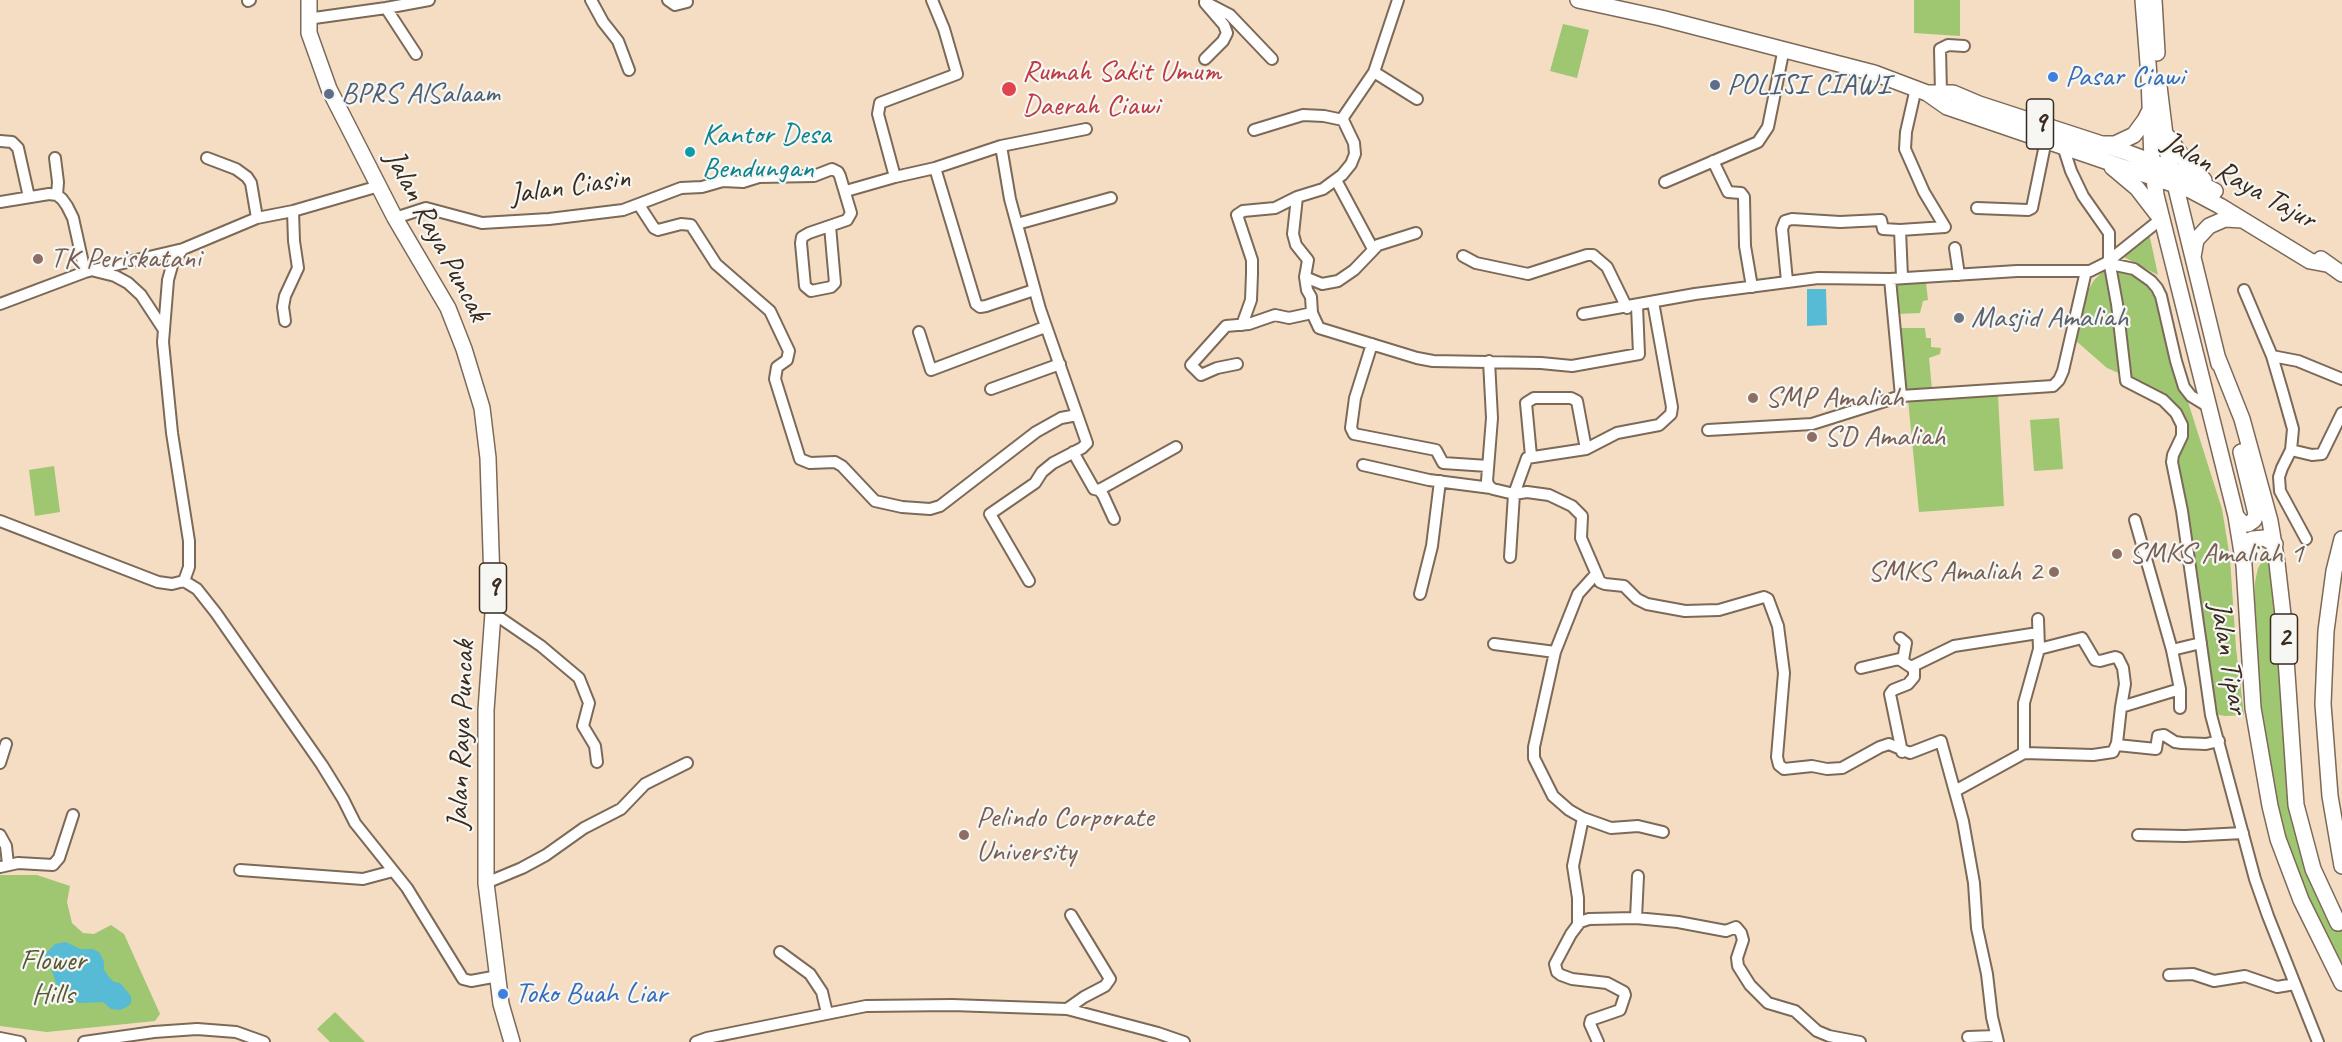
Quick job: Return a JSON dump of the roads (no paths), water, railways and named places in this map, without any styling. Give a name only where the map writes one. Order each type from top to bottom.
[{"type":"highway","name":"Jalan Raya Puncak","points":[[309,0],[307,19],[309,33],[320,67],[395,218],[448,308],[467,357],[482,408],[488,449],[494,613],[486,710],[486,883],[501,1004],[512,1042]]},
{"type":"highway","name":"9","points":[[1578,0],[1784,48],[1874,73],[1928,91],[1947,108],[2104,161],[2152,169]]},
{"type":"highway","points":[[2143,0],[2152,169]]},
{"type":"highway","points":[[2154,0],[2163,129],[2173,176]]},
{"type":"highway","name":"Jalan Raya Tajur","points":[[1928,91],[1953,93],[1979,104],[2101,144],[2152,169],[2217,192],[2316,254],[2326,264],[2342,274]]},
{"type":"highway","points":[[2101,144],[2115,144],[2134,135],[2145,120],[2150,108]]},
{"type":"highway","points":[[2163,129],[2187,163],[2217,192]]},
{"type":"highway","points":[[2104,161],[2137,188],[2160,219]]},
{"type":"highway","name":"2","points":[[2152,169],[2160,219],[2210,407],[2236,516],[2242,552],[2253,708],[2270,806],[2289,872],[2342,983]]},
{"type":"highway","name":"Jalan Raya Tajur","points":[[2173,176],[2310,261],[2326,264]]},
{"type":"highway","name":"2","points":[[2173,176],[2256,514],[2254,520],[2246,524],[2236,516]]},
{"type":"highway","points":[[2193,263],[2194,245],[2204,230],[2225,219],[2243,220]]},
{"type":"highway","name":"2","points":[[2217,356],[2242,418],[2275,544],[2283,615],[2296,805],[2313,869],[2338,923]]},
{"type":"highway","points":[[2242,552],[2248,541],[2259,537],[2275,544]]},
{"type":"highway","name":"2","points":[[2342,539],[2334,571],[2326,631],[2323,704],[2328,785],[2342,866]]},
{"type":"street","points":[[307,19],[386,9],[429,0]]},
{"type":"street","points":[[668,0],[675,5],[687,2]]},
{"type":"street","points":[[895,177],[878,114],[879,106],[884,100],[957,74],[944,29],[932,0]]},
{"type":"street","points":[[1343,120],[1350,105],[1374,72],[1398,0]]},
{"type":"street","points":[[1204,1],[1227,33],[1223,41],[1205,59]]},
{"type":"street","points":[[1204,1],[1230,15],[1272,59]]},
{"type":"street","points":[[594,2],[603,22],[618,41],[629,70]]},
{"type":"street","points":[[386,9],[416,54]]},
{"type":"street","points":[[1787,281],[1782,230],[1785,221],[1792,219],[1840,222],[1881,220],[1883,229],[1900,230],[1945,227],[1924,192],[1905,149],[1905,132],[1928,91],[1941,49],[1948,45],[1964,46]]},
{"type":"street","points":[[1665,182],[1753,145],[1765,133],[1770,119],[1784,48]]},
{"type":"street","points":[[1374,72],[1416,99]]},
{"type":"street","points":[[1242,325],[1251,300],[1252,260],[1237,215],[1244,211],[1275,208],[1300,194],[1318,191],[1335,180],[1351,164],[1355,154],[1353,138],[1343,120],[1303,115],[1254,130]]},
{"type":"street","points":[[830,226],[835,283],[808,291],[805,286],[801,240],[807,234],[847,220],[851,209],[846,191],[935,168],[1001,146],[1086,129]]},
{"type":"street","points":[[1977,208],[2028,210],[2032,208],[2046,140]]},
{"type":"street","points":[[0,141],[12,142],[18,148],[29,197]]},
{"type":"street","points":[[1001,146],[1017,224],[1034,290],[1086,445],[1053,463],[1042,472],[1035,483],[990,514],[1029,581]]},
{"type":"street","points":[[2063,146],[2071,171],[2083,196],[2107,228],[2110,244],[2108,262]]},
{"type":"street","points":[[55,158],[57,195],[67,206],[73,218],[89,271]]},
{"type":"street","points":[[207,158],[236,169],[247,177],[257,218]]},
{"type":"street","points":[[1713,161],[1728,192],[1740,193],[1744,197],[1745,246],[1752,287]]},
{"type":"street","points":[[935,168],[976,304],[980,307],[986,306],[1034,290]]},
{"type":"street","name":"Jalan Ciasin","points":[[395,218],[426,208],[475,222],[489,223],[618,211],[681,188],[702,187],[723,181],[743,182],[759,177],[814,176],[832,169],[838,172],[846,191]]},
{"type":"street","points":[[1335,180],[1373,249]]},
{"type":"street","points":[[0,304],[89,271],[183,249],[257,218],[292,211],[379,186]]},
{"type":"street","points":[[0,202],[57,195]]},
{"type":"street","points":[[1297,197],[1293,234],[1296,245],[1308,260],[1305,277],[1312,313],[1319,328],[1403,355],[1433,361],[1489,361],[1572,366],[1639,354],[1632,307],[1607,267],[1593,255],[1528,274],[1476,263],[1463,256]]},
{"type":"street","points":[[1017,224],[1111,198]]},
{"type":"street","points":[[639,205],[654,228],[658,230],[681,224],[695,228],[716,264],[770,311],[789,351],[787,360],[777,367],[775,379],[800,459],[810,463],[835,462],[842,466],[875,501],[902,507],[930,509],[940,506],[1036,432],[1061,418],[1077,416]]},
{"type":"street","points":[[285,321],[283,307],[285,296],[298,268],[292,211]]},
{"type":"street","points":[[1583,314],[1818,278],[1890,279],[2017,271],[2086,271],[2108,262],[2160,219]]},
{"type":"street","points":[[1900,230],[1902,277]]},
{"type":"street","points":[[1305,277],[1322,284],[1338,281],[1354,270],[1373,249],[1386,242],[1416,233]]},
{"type":"street","points":[[1955,248],[1959,275]]},
{"type":"street","points":[[183,249],[173,262],[170,272],[165,303],[163,342],[172,433],[189,541],[189,567],[184,581]]},
{"type":"street","points":[[2108,262],[2134,269],[2157,288],[2184,387],[2191,396],[2210,407]]},
{"type":"street","name":"Jalan Tipar","points":[[2108,262],[2117,298],[2125,380],[2151,392],[2170,405],[2182,425],[2182,436],[2172,462],[2181,500],[2206,694],[2243,834],[2268,916],[2319,1042]]},
{"type":"street","points":[[89,271],[115,276],[128,284],[141,295],[164,331]]},
{"type":"street","points":[[1708,430],[1812,424],[1901,396],[2056,384],[2063,371],[2086,271]]},
{"type":"street","points":[[1890,279],[1901,396]]},
{"type":"street","points":[[2244,290],[2272,356],[2293,429],[2291,450],[2282,468],[2279,485],[2306,539]]},
{"type":"street","points":[[1510,556],[1514,494],[1525,463],[1531,456],[1586,449],[1600,444],[1615,433],[1654,427],[1668,418],[1672,407],[1653,302]]},
{"type":"street","points":[[1237,364],[1217,368],[1201,375],[1191,365],[1222,328],[1242,325],[1275,315],[1289,318],[1312,313]]},
{"type":"street","points":[[919,332],[931,370],[1045,327]]},
{"type":"street","points":[[1372,344],[1355,398],[1351,428],[1354,434],[1436,450],[1443,463],[1488,466]]},
{"type":"street","points":[[1646,353],[1661,351]]},
{"type":"street","points":[[2272,356],[2298,360],[2342,379]]},
{"type":"street","points":[[1489,361],[1492,418],[1487,481],[1491,488]]},
{"type":"street","points":[[991,389],[1060,364]]},
{"type":"street","points":[[1531,456],[1526,403],[1534,398],[1577,400],[1586,449]]},
{"type":"street","points":[[2291,450],[2312,455],[2322,454],[2342,413]]},
{"type":"street","points":[[1099,490],[1176,447]]},
{"type":"street","points":[[1073,452],[1094,489],[1099,490],[1114,519]]},
{"type":"street","points":[[1363,465],[1440,482],[1491,488],[1514,494],[1527,492],[1550,495],[1566,502],[1581,516],[1581,538],[1596,574],[1603,584],[1624,586],[1641,601],[1666,609],[1685,611],[1719,610],[1764,597],[1768,599],[1778,626],[1784,673],[1777,757],[1779,765],[1784,769],[1812,766],[1827,769],[1842,768],[1869,752],[1889,744],[1902,752],[1917,752],[1940,740],[1963,821],[1974,883],[1977,928],[1997,1039],[1968,1037]]},
{"type":"street","points":[[1420,594],[1432,546],[1440,482]]},
{"type":"street","points":[[2135,520],[2172,650],[2180,689],[2180,708]]},
{"type":"street","points":[[0,521],[158,582],[172,584],[184,581],[201,592],[322,765],[343,799],[350,817],[393,871],[464,979],[469,981],[498,976]]},
{"type":"street","points":[[1596,574],[1578,594],[1555,651],[1534,747],[1534,758],[1553,796],[1583,819],[1611,828],[1638,826],[1663,832]]},
{"type":"street","points":[[494,613],[541,646],[579,678],[589,703],[583,726],[595,746],[597,762]]},
{"type":"street","points":[[2024,753],[2024,702],[2039,649],[2038,619]]},
{"type":"street","points":[[1861,669],[1889,660],[1908,663],[1954,646],[2038,633]]},
{"type":"street","points":[[1900,638],[1906,643],[1908,663],[1915,673],[1911,681],[1893,690],[1890,694],[1902,752]]},
{"type":"street","points":[[1955,791],[2024,753],[2093,755],[2113,752],[2117,745],[2125,684],[2123,668],[2118,658],[2095,660],[2082,638],[2039,649]]},
{"type":"street","points":[[2172,650],[2201,643]]},
{"type":"street","points":[[1494,644],[1555,651]]},
{"type":"street","points":[[2121,707],[2180,689]]},
{"type":"street","points":[[2117,745],[2156,749],[2158,736],[2164,735],[2175,742],[2182,743],[2206,744],[2219,741]]},
{"type":"street","points":[[0,763],[6,744]]},
{"type":"street","points":[[486,883],[532,862],[584,828],[621,809],[651,781],[687,763]]},
{"type":"street","points":[[0,835],[6,846],[4,865],[49,866],[57,862],[73,816]]},
{"type":"street","points":[[1583,819],[1573,866],[1578,892],[1578,925],[1555,964],[1557,972],[1572,979],[1607,983],[1621,989],[1625,995],[1620,1010],[1591,1020],[1590,1024],[1598,1042]]},
{"type":"street","points":[[2138,835],[2243,834]]},
{"type":"street","points":[[240,870],[363,879],[393,871]]},
{"type":"street","points":[[1636,918],[1638,876]]},
{"type":"street","points":[[1067,1010],[1084,996],[1105,986],[1110,979],[1071,915]]},
{"type":"street","points":[[1578,925],[1589,919],[1636,918],[1678,921],[1726,931],[1736,927],[1743,940],[1737,958],[1738,966],[1750,985],[1768,1003],[1795,1011],[1822,1034],[1860,1042]]},
{"type":"street","points":[[780,952],[810,974],[822,992],[827,1013]]},
{"type":"street","points":[[2169,975],[2193,974],[2214,981],[2245,976],[2277,987],[2295,984]]},
{"type":"street","points":[[696,1042],[866,1006],[952,1005],[1067,1010],[1158,1033],[1184,1042]]},
{"type":"street","points":[[84,1042],[164,1030],[197,1029],[236,1032],[264,1042]]},
{"type":"street","points":[[0,1038],[20,1042]]},
{"type":"water","points":[[1807,289],[1826,289],[1827,325],[1807,326]]},
{"type":"water","points":[[66,942],[80,949],[93,949],[100,953],[104,962],[104,970],[109,977],[114,982],[120,983],[131,996],[131,1003],[127,1007],[120,1010],[111,1009],[103,1002],[80,1003],[70,1000],[58,989],[51,968],[44,962],[44,955],[55,944]]},
{"type":"place","name":"Pasar Ciawi","points":[[2053,77]]},
{"type":"place","name":"POLISI CIAWI","points":[[1715,85]]},
{"type":"place","name":"Rumah Sakit Umum Daerah Ciawi","points":[[1009,89]]},
{"type":"place","name":"BPRS AlSalaam","points":[[329,94]]},
{"type":"place","name":"Kantor Desa Bendungan","points":[[690,152]]},
{"type":"place","name":"TK Periskatani","points":[[38,259]]},
{"type":"place","name":"Masjid Amaliah","points":[[1959,318]]},
{"type":"place","name":"SMP Amaliah","points":[[1753,398]]},
{"type":"place","name":"SD Amaliah","points":[[1812,437]]},
{"type":"place","name":"SMKS Amaliah 1","points":[[2117,554]]},
{"type":"place","name":"SMKS Amaliah 2","points":[[2054,572]]},
{"type":"place","name":"Pelindo Corporate University","points":[[964,835]]},
{"type":"place","name":"Toko Buah Liar","points":[[503,994]]},
{"type":"park label","name":"Flower Hills","points":[[53,978]]}]
